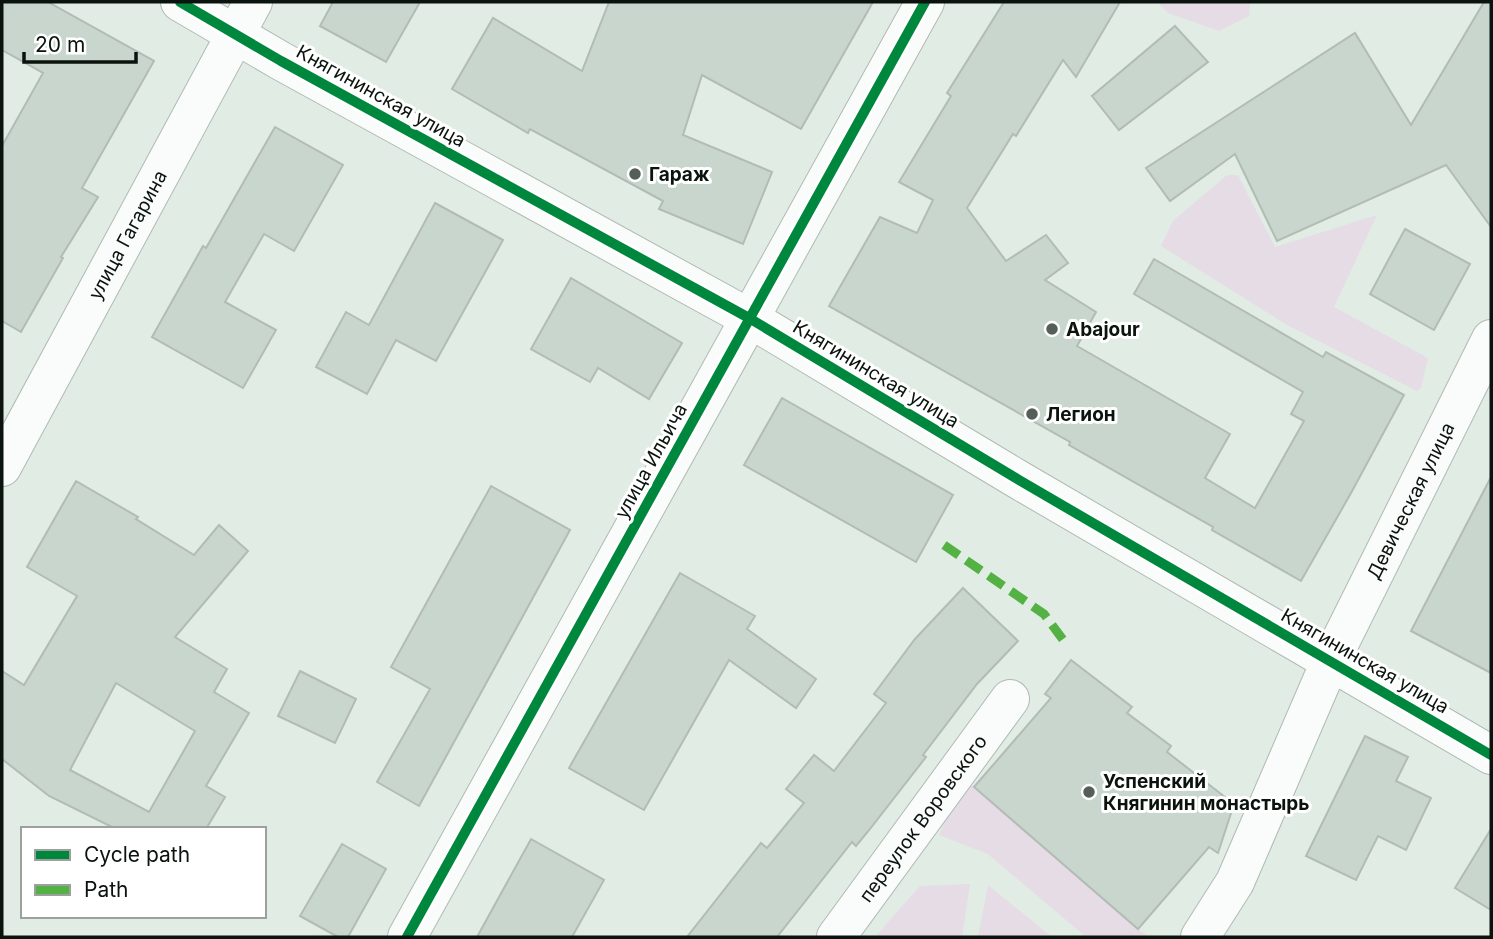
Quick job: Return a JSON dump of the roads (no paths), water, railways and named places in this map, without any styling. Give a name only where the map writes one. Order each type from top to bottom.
[{"type":"street","name":"Княгининская улица","points":[[180,2],[235,36],[749,318],[1019,480],[1491,755]]},
{"type":"street","name":"улица Гагарина","points":[[2,467],[253,2]]},
{"type":"street","name":"улица Ильича","points":[[407,937],[925,2]]},
{"type":"street","name":"Девическая улица","points":[[1200,937],[1235,882],[1330,662],[1491,339]]},
{"type":"street","name":"переулок Воровского","points":[[836,937],[1010,699]]},
{"type":"place","name":"Гараж","points":[[635,174]]},
{"type":"place","name":"Abajour","points":[[1052,329]]},
{"type":"place","name":"Легион","points":[[1032,414]]},
{"type":"place","name":"Успенский Княгинин монастырь","points":[[1089,792]]}]
